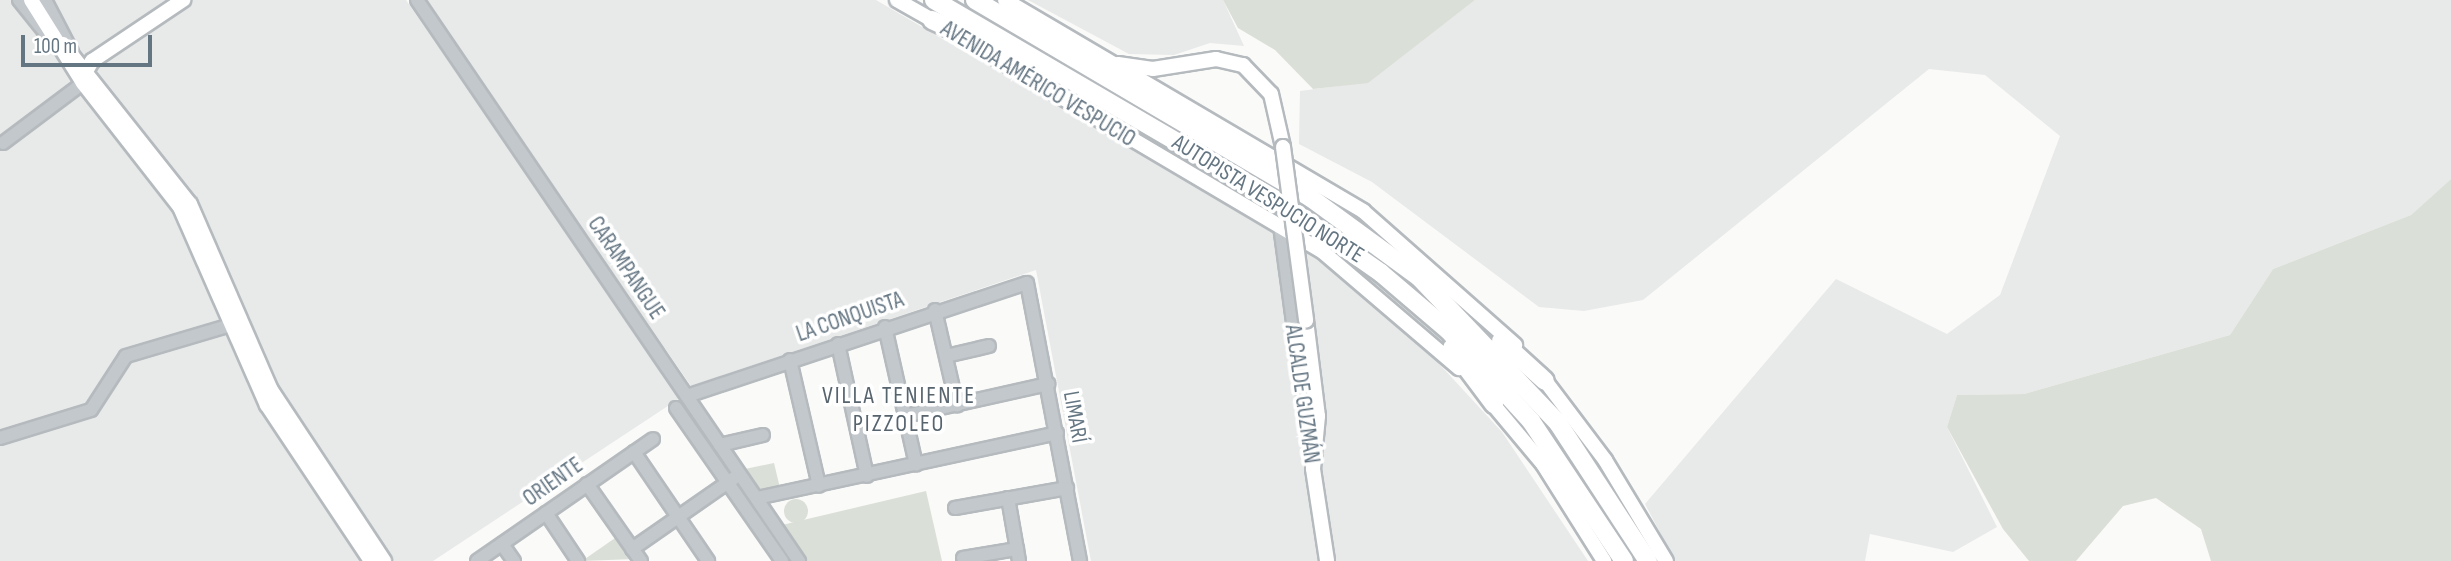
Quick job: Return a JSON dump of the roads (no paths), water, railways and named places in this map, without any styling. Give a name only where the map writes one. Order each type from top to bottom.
[{"type":"highway","name":"AUTOPISTA VESPUCIO NORTE","points":[[934,0],[1281,203],[1396,285],[1531,421],[1624,561]]},
{"type":"highway","name":"AUTOPISTA VESPUCIO NORTE","points":[[975,0],[1311,198],[1405,265],[1476,330],[1551,413],[1648,561]]},
{"type":"highway","points":[[932,20],[1079,84]]},
{"type":"highway","points":[[1405,265],[1459,303],[1545,381]]},
{"type":"highway","points":[[1396,285],[1494,404]]},
{"type":"main road","points":[[31,0],[68,54],[83,83],[184,215],[236,325],[283,410],[384,561]]},
{"type":"main road","points":[[83,83],[86,67],[183,0]]},
{"type":"main road","name":"AVENIDA AMÉRICO VESPUCIO","points":[[897,0],[1280,226],[1390,303],[1494,404],[1547,470],[1604,561]]},
{"type":"main road","points":[[1004,0],[1363,211],[1462,292],[1545,381],[1621,484],[1666,561]]},
{"type":"main road","points":[[68,54],[86,67],[190,204],[267,405],[371,561]]},
{"type":"main road","points":[[1106,62],[1153,69],[1211,59],[1243,65],[1270,94],[1283,147],[1318,416],[1313,470]]},
{"type":"main road","name":"ALCALDE GUZMÁN","points":[[1313,470],[1327,561]]},
{"type":"street","points":[[19,0],[68,54]]},
{"type":"street","points":[[45,0],[68,54]]},
{"type":"street","name":"CARAMPANGUE","points":[[417,0],[799,561]]},
{"type":"street","points":[[3,143],[83,83]]},
{"type":"street","name":"ALCALDE GUZMÁN","points":[[1280,226],[1313,470]]},
{"type":"street","name":"LA CONQUISTA","points":[[687,396],[935,310],[1027,283]]},
{"type":"street","name":"LIMARÍ","points":[[1027,283],[1080,561]]},
{"type":"street","points":[[935,310],[957,405]]},
{"type":"street","points":[[0,438],[91,410],[126,356],[236,325]]},
{"type":"street","points":[[885,327],[916,465]]},
{"type":"street","points":[[838,344],[867,476]]},
{"type":"street","points":[[946,356],[989,346]]},
{"type":"street","points":[[790,360],[819,486]]},
{"type":"street","points":[[905,416],[1048,384]]},
{"type":"street","points":[[676,408],[782,561]]},
{"type":"street","points":[[757,498],[1057,433]]},
{"type":"street","points":[[720,445],[763,435]]},
{"type":"street","name":"ORIENTE","points":[[477,561],[653,439]]},
{"type":"street","points":[[634,452],[708,561]]},
{"type":"street","points":[[632,549],[740,474]]},
{"type":"street","points":[[587,484],[641,561]]},
{"type":"street","points":[[954,508],[1066,488]]},
{"type":"street","points":[[963,558],[1018,555],[1008,498]]},
{"type":"street","points":[[545,513],[578,561]]},
{"type":"street","points":[[502,544],[514,561]]},
{"type":"district","name":"VILLA TENIENTE PIZZOLEO","points":[[899,410]]}]
